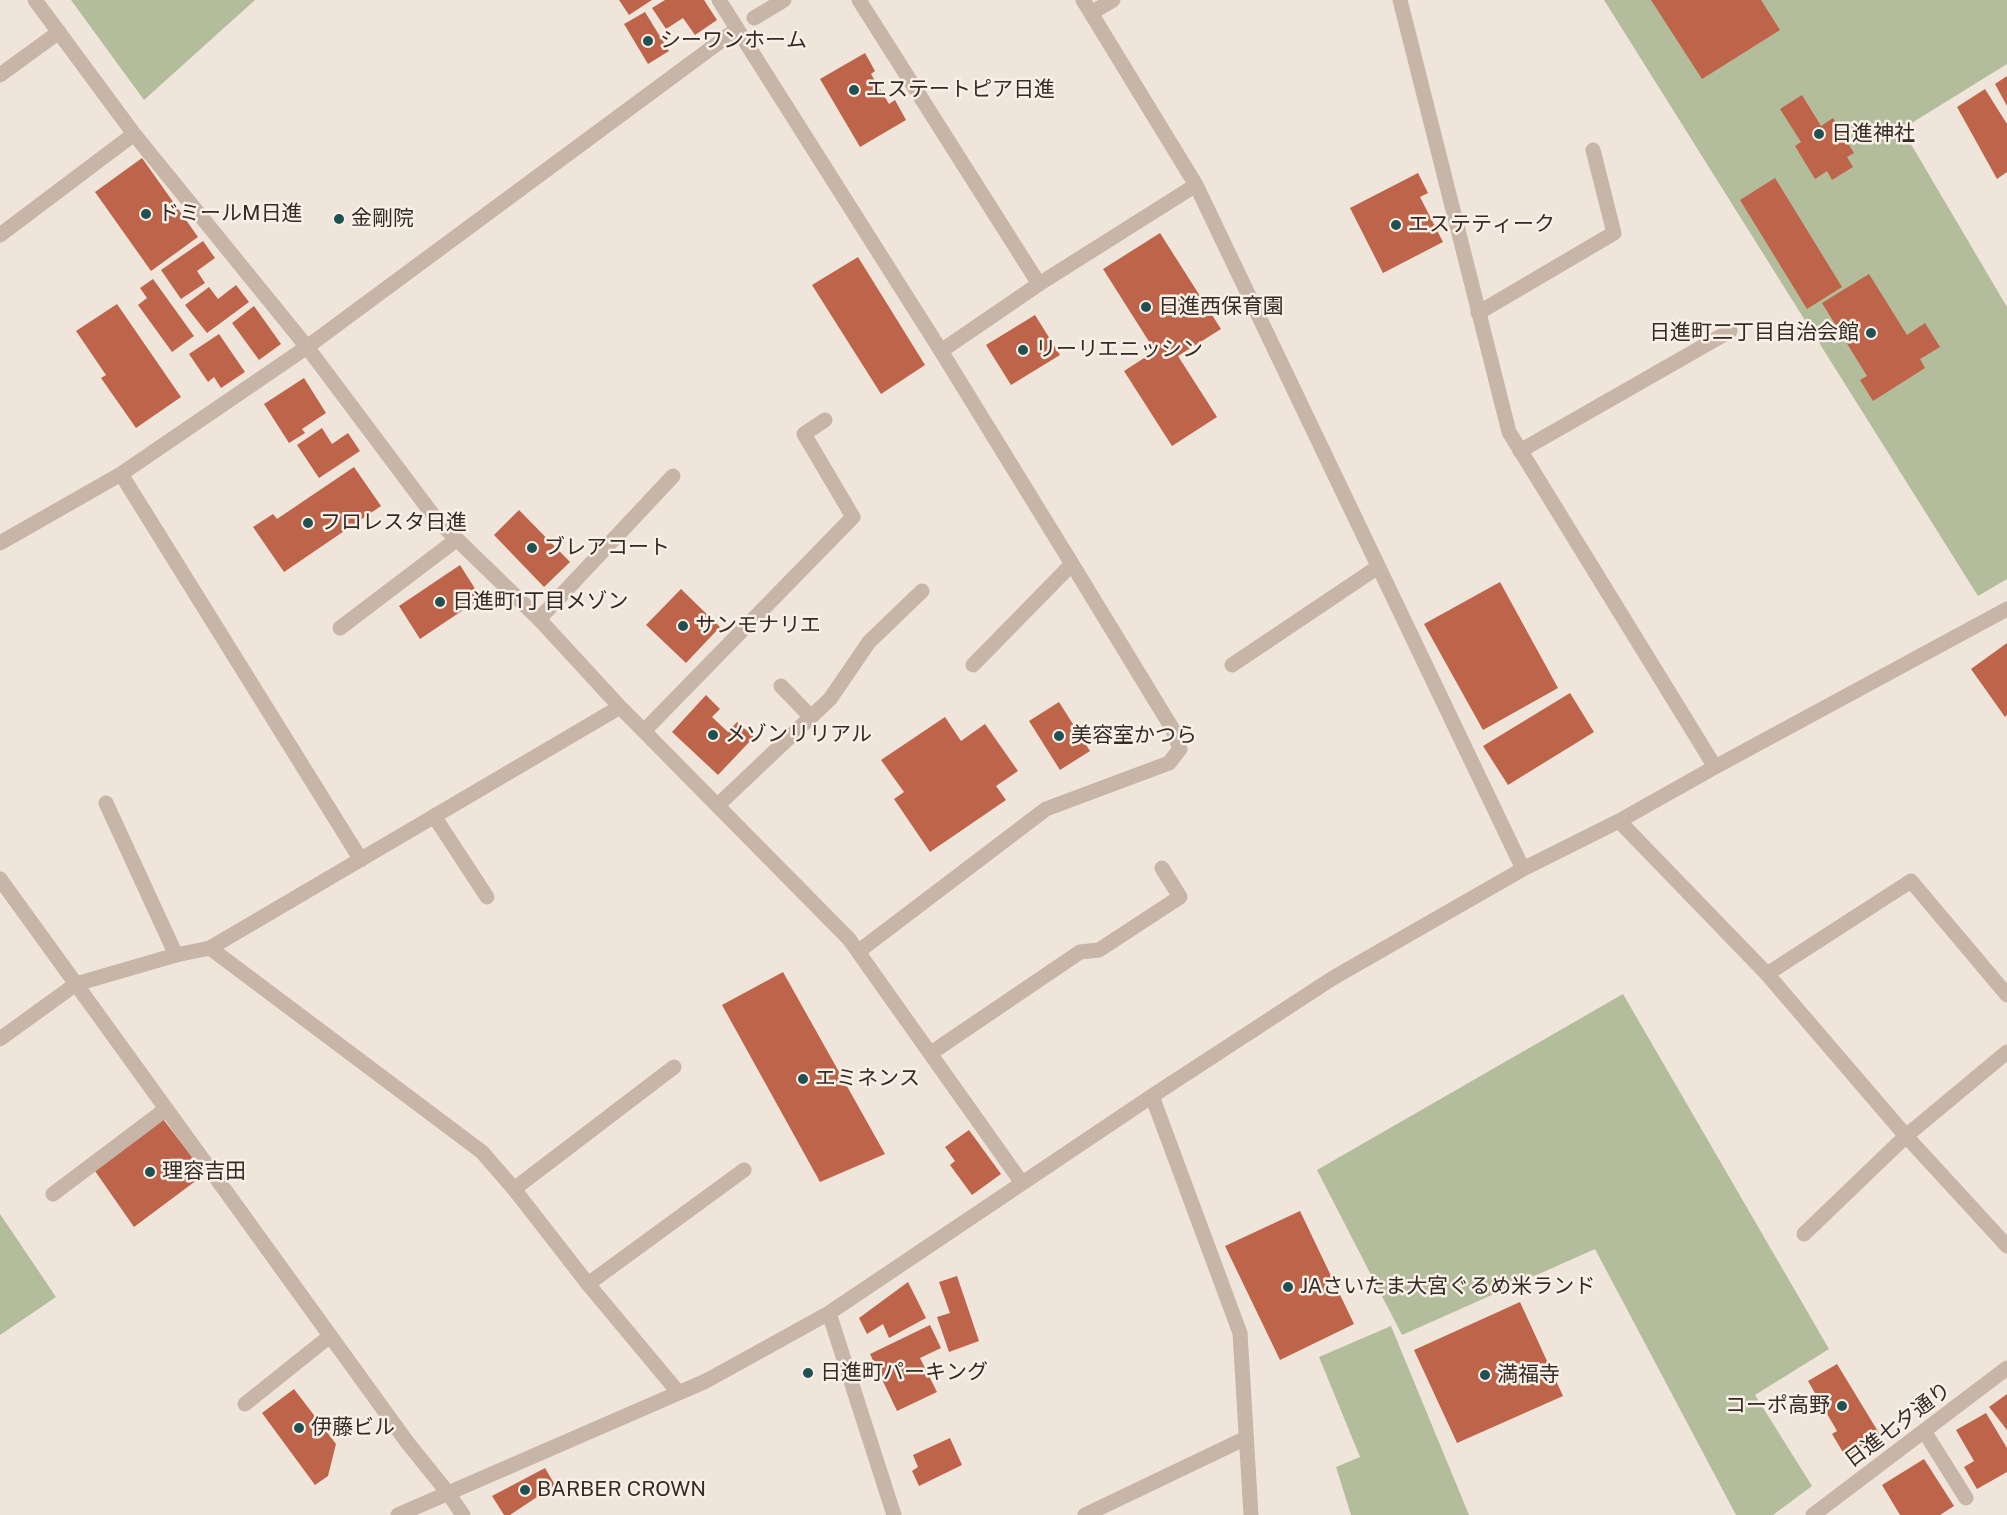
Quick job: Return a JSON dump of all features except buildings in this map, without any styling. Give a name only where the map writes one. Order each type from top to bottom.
[{"type":"street","points":[[35,0],[134,134],[307,347],[436,519],[539,619],[620,707],[849,939],[1022,1183]]},
{"type":"street","points":[[719,0],[1072,564],[1172,728],[1180,749],[1169,764],[1046,809],[859,951]]},
{"type":"street","points":[[754,18],[784,0]]},
{"type":"street","points":[[859,0],[1039,284]]},
{"type":"street","points":[[1083,0],[1196,185],[1522,869]]},
{"type":"street","points":[[1091,14],[1113,0]]},
{"type":"street","points":[[1400,0],[1509,432],[1715,767]]},
{"type":"street","points":[[0,543],[121,474],[307,347],[737,29]]},
{"type":"street","points":[[0,75],[59,32]]},
{"type":"street","points":[[0,235],[134,134]]},
{"type":"street","points":[[1478,313],[1614,233],[1593,150]]},
{"type":"street","points":[[940,351],[1039,284],[1196,185]]},
{"type":"street","points":[[1520,451],[1730,331]]},
{"type":"street","points":[[644,731],[853,517],[804,434],[825,420]]},
{"type":"street","points":[[121,474],[360,860]]},
{"type":"street","points":[[539,619],[673,476]]},
{"type":"street","points":[[340,628],[456,540]]},
{"type":"street","points":[[973,665],[1072,564]]},
{"type":"street","points":[[1232,665],[1378,567]]},
{"type":"street","points":[[718,805],[830,699],[869,642],[922,591]]},
{"type":"street","points":[[398,1515],[706,1381],[829,1313],[1152,1096],[1333,978],[1522,869],[1619,821],[2007,609]]},
{"type":"street","points":[[781,686],[812,717]]},
{"type":"street","points":[[0,1039],[76,984],[176,955],[210,948],[620,707]]},
{"type":"street","points":[[106,803],[176,955]]},
{"type":"street","points":[[434,816],[487,897]]},
{"type":"street","points":[[1619,821],[1767,974],[1906,1136],[2007,1246]]},
{"type":"street","points":[[931,1053],[1080,952],[1099,950],[1180,897],[1162,868]]},
{"type":"street","points":[[0,879],[407,1442],[463,1515]]},
{"type":"street","points":[[1767,974],[1911,881],[2007,996]]},
{"type":"street","points":[[210,948],[482,1152],[678,1392]]},
{"type":"street","points":[[1804,1234],[1906,1136],[2007,1052]]},
{"type":"street","points":[[514,1189],[674,1067]]},
{"type":"street","points":[[1152,1096],[1240,1333],[1251,1515]]},
{"type":"street","points":[[53,1194],[166,1109]]},
{"type":"street","points":[[588,1284],[744,1170]]},
{"type":"street","points":[[829,1313],[894,1515]]},
{"type":"street","points":[[245,1404],[330,1336]]},
{"type":"street","name":"日進七夕通り","points":[[1813,1515],[2007,1368]]},
{"type":"street","points":[[1924,1431],[1966,1498]]},
{"type":"street","points":[[1085,1515],[1246,1438]]},
{"type":"green space","points":[[71,0],[255,0],[144,100]]},
{"type":"green space","points":[[1604,0],[2007,0],[2007,64],[1902,129],[2007,307],[2007,579],[1978,596]]},
{"type":"green space","points":[[1623,994],[1829,1349],[1755,1395],[1812,1486],[1773,1515],[1736,1515],[1595,1249],[1402,1335],[1317,1170]]},
{"type":"green space","points":[[0,1214],[56,1297],[0,1335]]},
{"type":"green space","points":[[1391,1326],[1469,1515],[1351,1515],[1336,1467],[1360,1457],[1319,1357]]},
{"type":"place","name":"シーワンホーム","points":[[648,41]]},
{"type":"place","name":"エステートピア日進","points":[[854,90]]},
{"type":"place","name":"日進神社","points":[[1819,134]]},
{"type":"place","name":"ドミールM日進","points":[[146,214]]},
{"type":"place","name":"金剛院","points":[[339,219]]},
{"type":"place","name":"エステティーク","points":[[1396,225]]},
{"type":"place","name":"日進西保育園","points":[[1146,307]]},
{"type":"place","name":"日進町二丁目自治会館","points":[[1871,333]]},
{"type":"place","name":"リーリエニッシン","points":[[1023,350]]},
{"type":"place","name":"フロレスタ日進","points":[[308,523]]},
{"type":"place","name":"ブレアコート","points":[[532,548]]},
{"type":"place","name":"日進町1丁目メゾン","points":[[440,602]]},
{"type":"place","name":"サンモナリエ","points":[[683,626]]},
{"type":"place","name":"メゾンリリアル","points":[[713,735]]},
{"type":"place","name":"美容室かつら","points":[[1059,736]]},
{"type":"place","name":"エミネンス","points":[[803,1079]]},
{"type":"place","name":"理容吉田","points":[[150,1172]]},
{"type":"place","name":"JAさいたま大宮ぐるめ米ランド","points":[[1288,1287]]},
{"type":"place","name":"日進町パーキング","points":[[808,1373]]},
{"type":"place","name":"満福寺","points":[[1485,1375]]},
{"type":"place","name":"コーポ高野","points":[[1842,1406]]},
{"type":"place","name":"伊藤ビル","points":[[299,1428]]},
{"type":"place","name":"BARBER CROWN","points":[[525,1490]]}]
